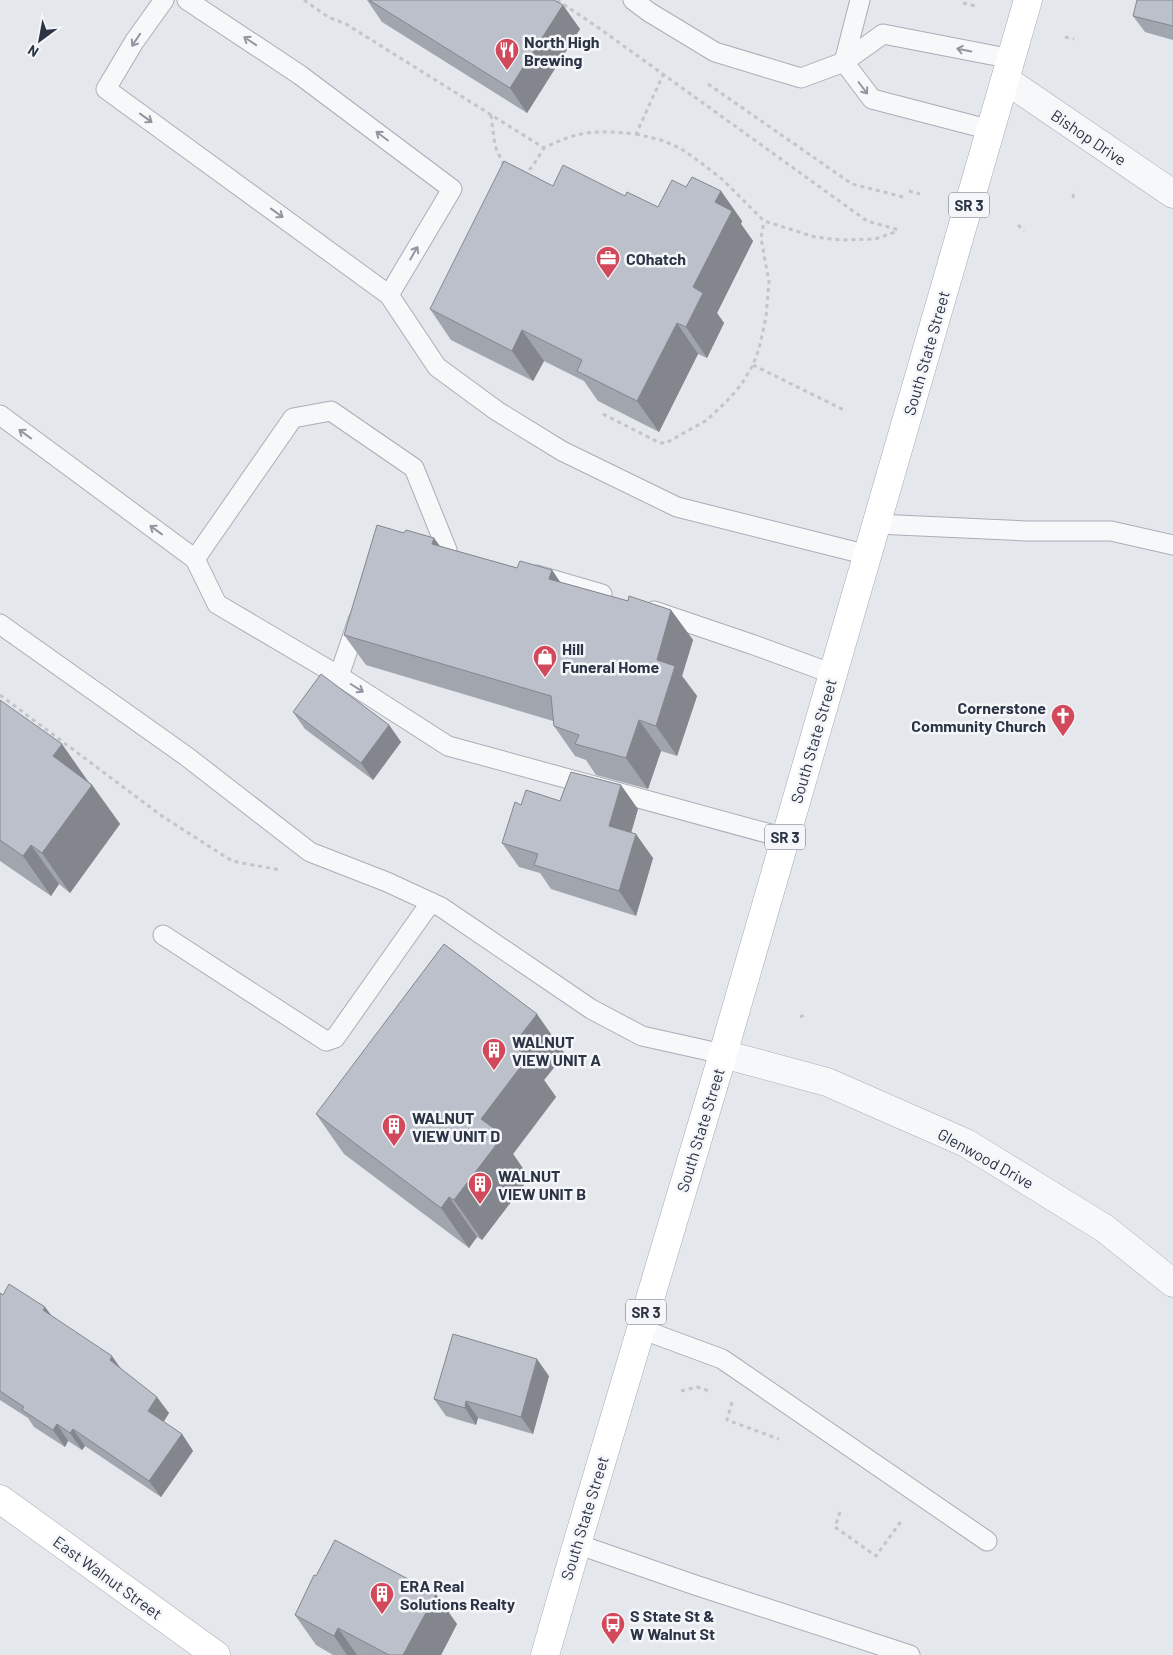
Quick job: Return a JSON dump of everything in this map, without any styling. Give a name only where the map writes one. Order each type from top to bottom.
[{"type":"main road","name":"South State Street","points":[[545,1655],[723,1054],[1028,0]]},
{"type":"main road","name":"East Walnut Street","points":[[0,1499],[216,1655]]},
{"type":"street","name":"Bishop Drive","points":[[1009,69],[1173,194]]},
{"type":"street","name":"Glenwood Drive","points":[[723,1054],[827,1082],[966,1143],[1104,1228],[1173,1282]]},
{"type":"lane","points":[[164,0],[134,42],[106,89],[389,295],[437,367],[497,411],[562,451],[677,507],[868,555]]},
{"type":"lane","points":[[187,0],[300,75],[452,189],[389,295]]},
{"type":"lane","points":[[633,0],[649,12],[715,52],[801,78],[844,62],[883,34],[1009,69]]},
{"type":"lane","points":[[844,62],[860,0]]},
{"type":"lane","points":[[844,62],[872,99],[991,130]]},
{"type":"lane","points":[[195,559],[293,418],[331,411],[414,468],[447,550]]},
{"type":"lane","points":[[0,415],[195,559],[217,604],[339,676],[448,746],[785,838]]},
{"type":"lane","points":[[876,524],[1027,531],[1111,531],[1173,545]]},
{"type":"lane","points":[[422,543],[465,555]]},
{"type":"lane","points":[[520,571],[616,598]]},
{"type":"lane","points":[[634,604],[833,674]]},
{"type":"lane","points":[[339,676],[363,605]]},
{"type":"lane","points":[[0,624],[186,756],[310,852],[387,882],[431,902],[591,1009],[642,1036],[723,1054]]},
{"type":"lane","points":[[163,935],[326,1041],[335,1038],[431,902]]},
{"type":"lane","points":[[641,1329],[722,1359],[987,1541]]},
{"type":"lane","points":[[577,1544],[879,1650],[910,1655]]},
{"type":"path","points":[[304,0],[328,17],[346,24],[544,148]]},
{"type":"path","points":[[517,181],[532,167],[544,148],[566,137],[589,132],[636,134],[661,140],[680,148],[723,180],[764,221],[814,237],[841,240],[875,239],[898,230],[867,221],[557,0]]},
{"type":"path","points":[[963,3],[976,6]]},
{"type":"path","points":[[1064,37],[1074,39]]},
{"type":"path","points":[[636,134],[663,74]]},
{"type":"path","points":[[704,82],[852,184],[907,198]]},
{"type":"path","points":[[491,115],[495,146],[503,166],[508,171]]},
{"type":"path","points":[[1073,198],[1074,190]]},
{"type":"path","points":[[909,191],[920,194]]},
{"type":"path","points":[[603,414],[660,443],[666,444],[707,420],[741,386],[753,365],[759,349],[764,325],[769,282],[762,238],[764,221]]},
{"type":"path","points":[[1018,225],[1024,231]]},
{"type":"path","points":[[753,365],[846,410]]},
{"type":"path","points":[[0,695],[162,816],[232,861],[287,872]]},
{"type":"path","points":[[800,1017],[806,1014]]},
{"type":"path","points":[[681,1391],[697,1387],[715,1393]]},
{"type":"path","points":[[733,1400],[728,1420],[784,1441]]},
{"type":"path","points":[[840,1512],[835,1527],[876,1556],[904,1518]]},
{"type":"building","name":"North High Brewing","points":[[369,0],[554,0],[563,5],[510,88]]},
{"type":"building","points":[[1137,0],[1173,0],[1173,26],[1133,16]]},
{"type":"building","name":"COhatch","points":[[504,161],[553,186],[563,165],[625,196],[627,192],[658,207],[672,180],[686,187],[692,177],[721,191],[715,202],[732,211],[693,287],[703,293],[686,327],[677,323],[637,401],[577,371],[582,360],[522,330],[512,351],[430,309]]},
{"type":"building","name":"Hill Funeral Home","points":[[377,525],[404,533],[406,530],[434,538],[432,544],[517,568],[520,561],[552,570],[549,579],[628,601],[629,596],[671,610],[657,660],[675,666],[656,726],[639,720],[626,758],[575,744],[579,735],[554,726],[551,696],[344,635]]},
{"type":"building","points":[[321,674],[389,725],[361,763],[293,712]]},
{"type":"building","points":[[0,700],[62,744],[53,756],[92,785],[42,853],[31,845],[23,856],[0,840]]},
{"type":"building","points":[[571,772],[621,785],[609,826],[636,834],[619,891],[534,865],[538,854],[502,843],[515,802],[521,805],[526,790],[560,801]]},
{"type":"building","points":[[444,944],[537,1014],[513,1045],[528,1057],[481,1119],[496,1130],[489,1140],[496,1145],[454,1200],[449,1197],[441,1208],[316,1114]]},
{"type":"building","points":[[9,1284],[45,1307],[43,1310],[112,1356],[110,1360],[157,1397],[148,1411],[182,1434],[149,1481],[73,1429],[70,1433],[57,1424],[53,1430],[22,1410],[24,1407],[0,1391],[0,1293],[3,1295]]},
{"type":"building","points":[[453,1334],[537,1359],[521,1417],[466,1401],[465,1408],[434,1399]]},
{"type":"building","points":[[335,1540],[436,1594],[403,1655],[389,1655],[338,1628],[334,1636],[295,1615],[314,1575],[316,1576]]},
{"type":"place","name":"North High Brewing","points":[[507,71]]},
{"type":"place","name":"COhatch","points":[[608,279]]},
{"type":"place","name":"Hill Funeral Home","points":[[545,678]]},
{"type":"place","name":"Cornerstone Community Church","points":[[1063,737]]},
{"type":"place","name":"WALNUT VIEW UNIT A","points":[[494,1071]]},
{"type":"place","name":"WALNUT VIEW UNIT D","points":[[394,1147]]},
{"type":"place","name":"WALNUT VIEW UNIT B","points":[[480,1205]]},
{"type":"place","name":"ERA Real Solutions Realty","points":[[382,1615]]},
{"type":"place","name":"S State St & W Walnut St","points":[[613,1645]]}]
